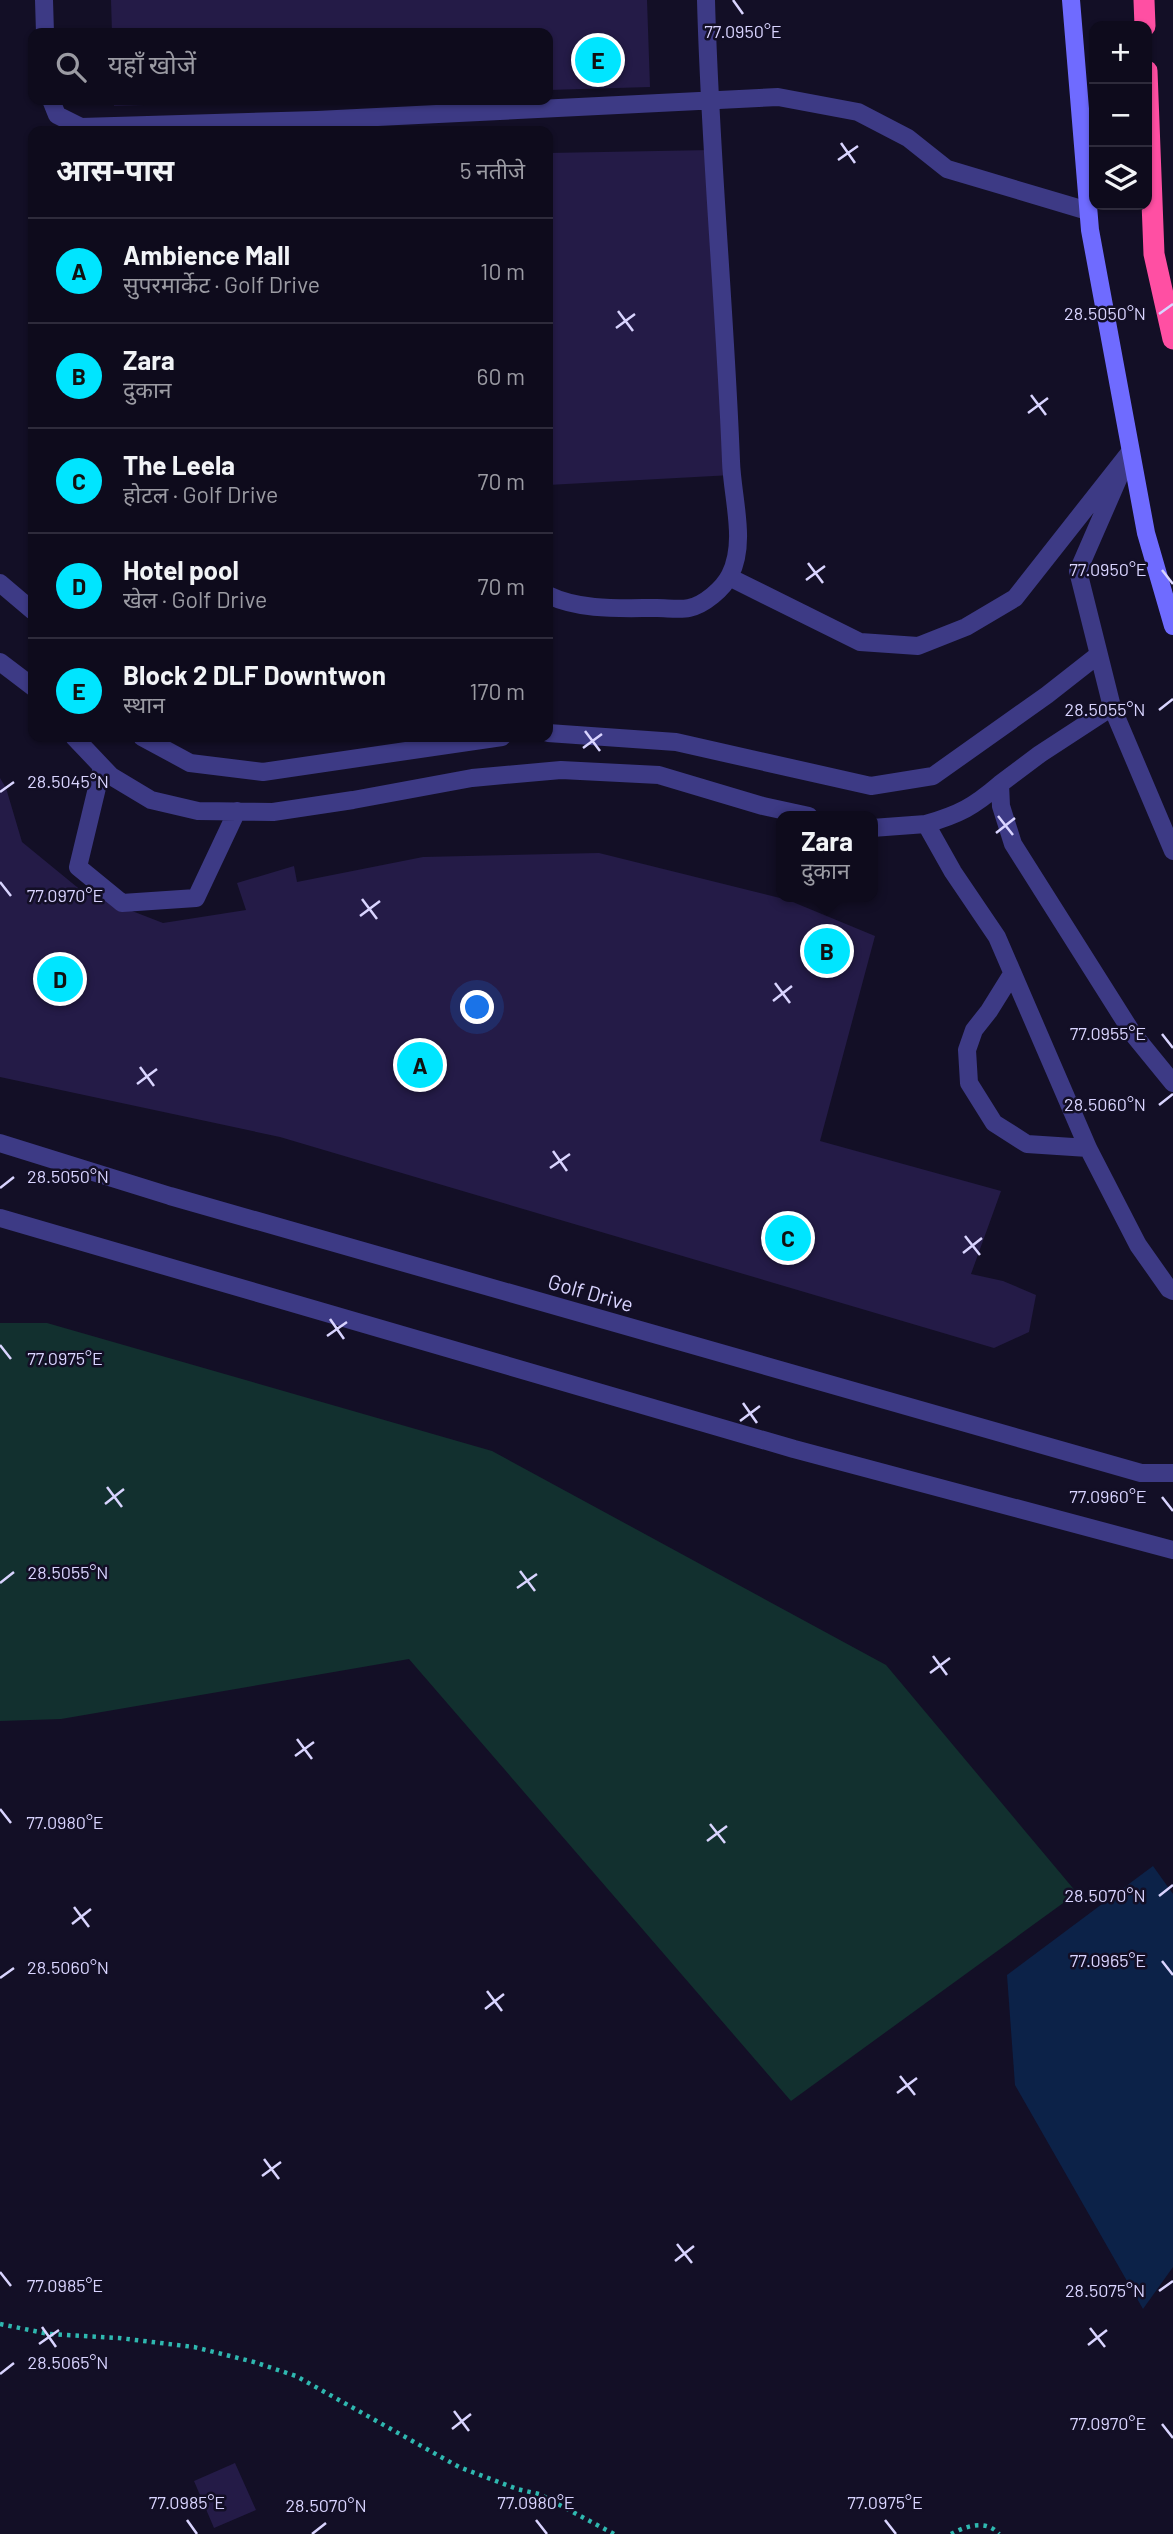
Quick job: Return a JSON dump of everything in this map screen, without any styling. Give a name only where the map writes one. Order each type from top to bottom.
[{"type":"highway","points":[[1144,0],[1145,21]]},
{"type":"highway","points":[[1147,84],[1154,254],[1173,339]]},
{"type":"main road","points":[[1071,0],[1088,211],[1146,533],[1173,626]]},
{"type":"street","points":[[44,0],[45,28]]},
{"type":"street","points":[[553,598],[600,608],[690,608],[709,599],[729,577],[739,550],[709,101],[706,0]]},
{"type":"street","points":[[115,126],[317,120],[778,97],[858,111],[908,138],[947,169],[1088,211]]},
{"type":"street","points":[[55,115],[79,126]]},
{"type":"street","points":[[729,577],[860,642],[918,646],[966,627],[1015,598],[1130,452]]},
{"type":"street","points":[[1130,452],[1078,571],[1112,707],[1173,851]]},
{"type":"street","points":[[0,583],[28,607]]},
{"type":"street","points":[[553,733],[676,742],[871,786],[933,776],[1098,656]]},
{"type":"street","points":[[0,662],[28,683]]},
{"type":"street","points":[[878,828],[926,824],[961,813],[976,805],[1040,754],[1112,707]]},
{"type":"street","points":[[79,742],[111,776],[151,800],[198,811],[273,812],[472,778],[561,770],[659,775],[786,811]]},
{"type":"street","points":[[151,742],[190,763],[263,772],[468,742]]},
{"type":"street","points":[[102,767],[78,867],[122,903],[196,898],[237,811]]},
{"type":"street","points":[[1000,784],[1002,806],[1013,844],[1133,1034],[1173,1083]]},
{"type":"street","points":[[926,824],[953,872],[997,937],[1088,1148],[1138,1245],[1173,1291]]},
{"type":"street","points":[[1012,974],[974,1030],[967,1050],[970,1083],[994,1123],[1027,1144],[1088,1148]]},
{"type":"street","name":"Golf Drive","points":[[0,1143],[170,1196],[1141,1473],[1173,1473]]},
{"type":"street","points":[[0,1218],[794,1449],[1173,1550]]},
{"type":"path","points":[[0,2324],[49,2334],[119,2338],[194,2347],[296,2376],[459,2467],[517,2489],[540,2494],[614,2534]]},
{"type":"path","points":[[951,2534],[966,2526],[982,2525],[996,2530],[999,2534]]},
{"type":"green space","points":[[0,1323],[47,1323],[492,1451],[886,1665],[1077,1893],[791,2101],[409,1659],[61,1719],[0,1721]]},
{"type":"water","points":[[1153,1866],[1173,1894],[1173,2267],[1143,2309],[1015,2085],[1007,1975]]},
{"type":"building","points":[[111,0],[647,0],[650,87],[553,90],[553,28],[112,28]]},
{"type":"building","points":[[712,150],[732,475],[553,485],[553,153]]},
{"type":"building","points":[[0,778],[6,788],[22,842],[83,892],[163,923],[246,910],[237,883],[294,866],[297,882],[423,857],[599,853],[776,897],[776,902],[793,902],[875,936],[820,1141],[1001,1191],[971,1274],[1003,1281],[1036,1295],[1029,1332],[994,1348],[280,1137],[0,1077]]},
{"type":"building","points":[[235,2463],[256,2510],[214,2528],[194,2481]]},
{"type":"place","name":"Block 2 DLF Downtwon","points":[[598,60]]},
{"type":"place","name":"Zara","points":[[827,951]]},
{"type":"place","name":"Hotel pool","points":[[60,979]]},
{"type":"place","name":"Ambience Mall","points":[[420,1065]]},
{"type":"place","name":"The Leela","points":[[788,1238]]}]
